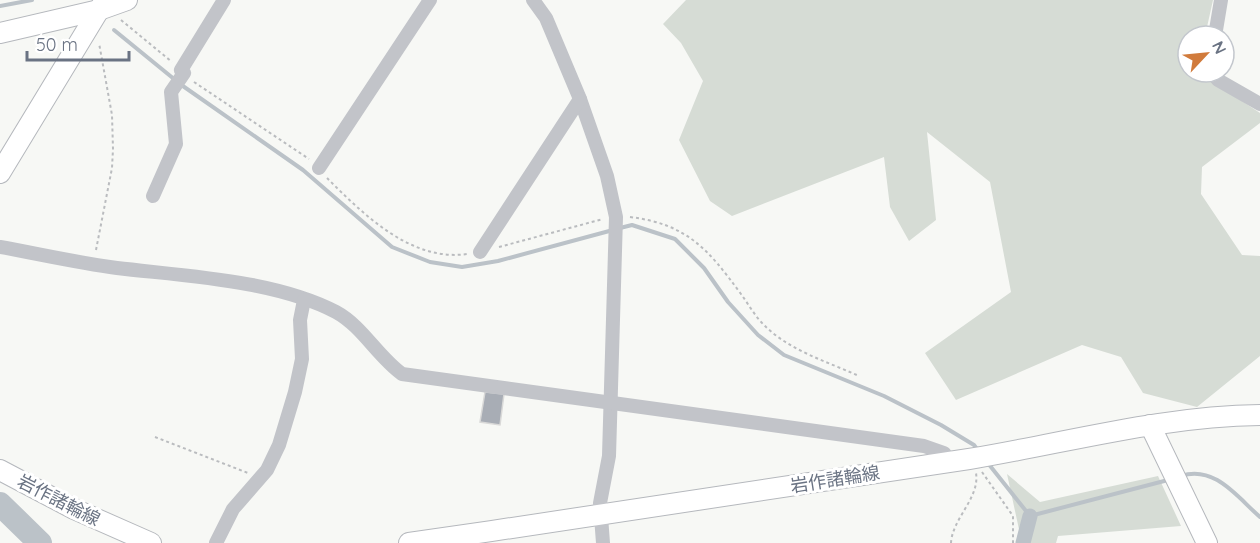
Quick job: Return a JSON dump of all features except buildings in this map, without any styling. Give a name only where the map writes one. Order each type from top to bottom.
[{"type":"main road","points":[[0,33],[127,0]]},
{"type":"main road","points":[[0,173],[102,5]]},
{"type":"main road","name":"岩作諸輪線","points":[[409,543],[967,463],[997,453],[1150,425],[1215,416],[1260,415]]},
{"type":"main road","points":[[1150,425],[1207,543]]},
{"type":"main road","name":"岩作諸輪線","points":[[0,470],[74,509],[151,543]]},
{"type":"street","points":[[153,196],[176,144],[170,100],[173,88],[224,0]]},
{"type":"street","points":[[319,168],[430,0]]},
{"type":"street","points":[[533,0],[546,18],[580,99],[607,176],[616,216],[609,456],[600,503],[603,543]]},
{"type":"street","points":[[1217,24],[1221,0]]},
{"type":"street","points":[[1225,84],[1260,104]]},
{"type":"street","points":[[480,252],[580,99]]},
{"type":"street","points":[[0,247],[94,265],[243,283],[304,300],[344,317],[389,364],[402,374],[924,446],[967,463]]},
{"type":"street","points":[[216,543],[237,503],[273,460],[295,392],[302,359],[300,320],[304,300]]},
{"type":"path","points":[[120,19],[189,79],[305,156],[352,202],[405,241],[423,250],[451,256],[480,252],[616,216],[670,225],[702,246],[766,327],[785,342],[859,376]]},
{"type":"path","points":[[94,265],[112,168],[113,149],[110,104],[101,46],[97,40]]},
{"type":"path","points":[[155,437],[219,460],[259,478]]},
{"type":"path","points":[[951,543],[954,530],[976,484],[976,474],[967,463]]},
{"type":"path","points":[[967,463],[1013,516],[1013,543]]},
{"type":"shaded area","points":[[686,0],[1213,0],[1208,24],[1176,24],[1176,84],[1216,84],[1260,113],[1260,123],[1202,167],[1201,194],[1242,255],[1260,256],[1260,356],[1197,407],[1143,393],[1121,357],[1082,345],[956,400],[925,353],[1011,292],[990,182],[927,132],[936,220],[909,241],[890,207],[884,157],[732,216],[710,201],[679,140],[703,81],[681,43],[663,24]]},
{"type":"shaded area","points":[[1007,474],[1040,502],[1158,476],[1181,526],[1058,536],[1056,543],[1016,543],[1020,534]]},
{"type":"waterway","points":[[0,6],[32,0]]},
{"type":"waterway","points":[[114,30],[174,79]]},
{"type":"waterway","points":[[180,84],[303,170],[392,247],[430,262],[462,267],[498,261],[613,230]]},
{"type":"waterway","points":[[620,228],[632,225],[675,239],[704,268],[728,302],[758,335],[784,355],[884,396],[941,425],[974,445],[979,452]]},
{"type":"waterway","points":[[987,462],[1030,516],[1168,480]]},
{"type":"waterway","points":[[1181,476],[1193,474],[1215,479],[1234,492],[1260,517]]},
{"type":"waterway","points":[[0,504],[40,543]]},
{"type":"waterway","points":[[1023,543],[1030,516]]}]
